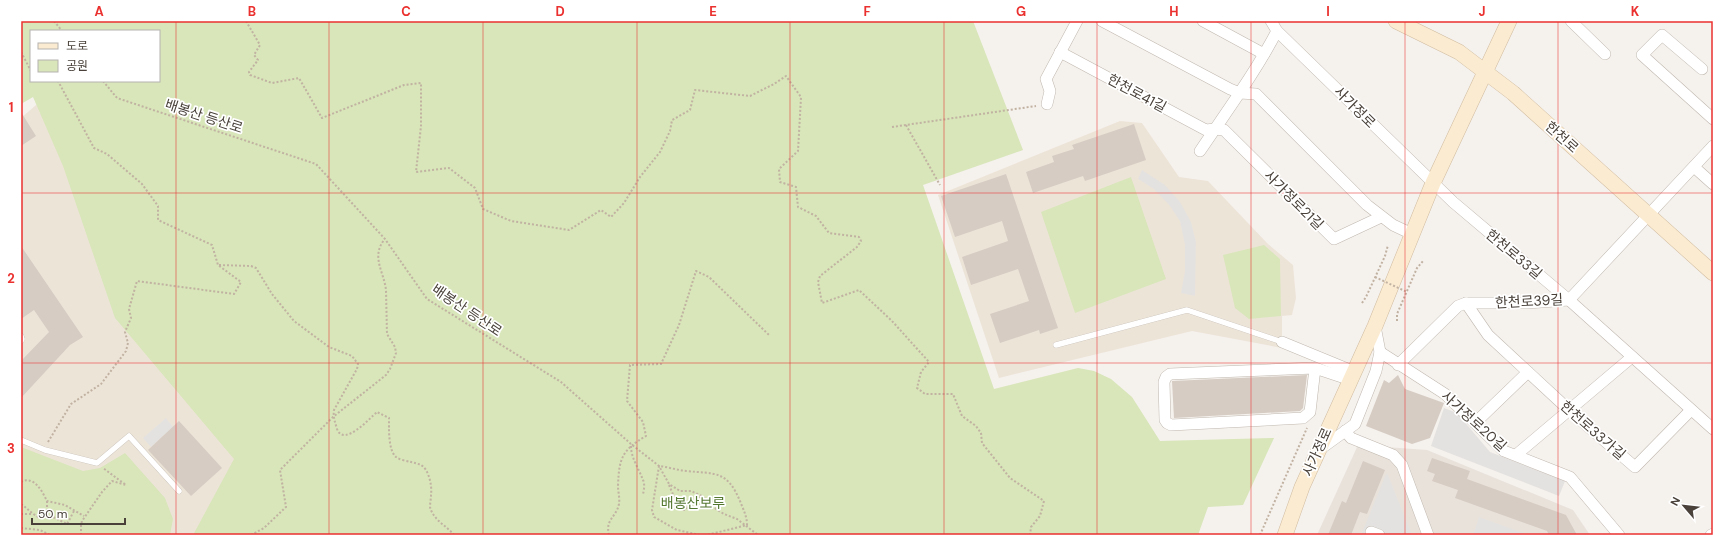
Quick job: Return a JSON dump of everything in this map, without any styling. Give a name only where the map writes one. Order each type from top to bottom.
[{"type":"main road","name":"한천로","points":[[1396,21],[1459,52],[1513,93],[1713,273]]},
{"type":"main road","name":"사가정로","points":[[1285,535],[1302,487],[1375,326],[1433,183],[1509,21]]},
{"type":"street","points":[[1047,104],[1050,91],[1046,79],[1076,21]]},
{"type":"street","points":[[1102,21],[1240,93],[1256,94],[1367,205],[1381,217],[1412,234]]},
{"type":"street","points":[[1203,21],[1264,54]]},
{"type":"street","points":[[1571,21],[1605,54]]},
{"type":"street","points":[[1200,151],[1240,93],[1264,54],[1274,26]]},
{"type":"street","name":"사가정로","points":[[1274,26],[1433,183]]},
{"type":"street","points":[[1702,69],[1662,35],[1642,55],[1713,119]]},
{"type":"street","name":"한천로41길","points":[[1060,52],[1206,130],[1215,129]]},
{"type":"street","name":"사가정로21길","points":[[1215,129],[1224,130],[1334,239],[1381,217]]},
{"type":"street","name":"한천로39길","points":[[1466,303],[1527,304],[1568,300],[1713,146]]},
{"type":"street","points":[[1694,167],[1713,184]]},
{"type":"street","name":"한천로33길","points":[[1433,183],[1452,202],[1568,300],[1713,429]]},
{"type":"street","points":[[1398,365],[1458,306],[1466,303]]},
{"type":"street","name":"한천로33가길","points":[[1466,303],[1488,335],[1569,410],[1635,467],[1691,410]]},
{"type":"street","points":[[1317,452],[1355,424],[1376,371],[1380,352],[1375,326]]},
{"type":"street","points":[[1282,342],[1353,376]]},
{"type":"street","name":"사가정로20길","points":[[1380,352],[1445,394],[1500,447],[1570,477],[1619,535]]},
{"type":"street","points":[[1516,455],[1632,357]]},
{"type":"street","points":[[1315,368],[1312,406],[1310,412],[1302,418],[1171,425],[1165,420],[1164,382],[1166,377],[1170,374],[1315,368],[1353,376]]},
{"type":"street","points":[[1475,423],[1528,372]]},
{"type":"street","points":[[1345,431],[1351,438],[1398,458],[1402,465],[1427,533],[1437,535]]},
{"type":"lane","points":[[1056,345],[1187,310],[1282,342]]},
{"type":"lane","points":[[21,336],[21,341]]},
{"type":"lane","points":[[21,440],[45,450],[97,463],[129,436],[179,491]]},
{"type":"path","points":[[54,21],[61,30]]},
{"type":"path","points":[[246,21],[260,45],[254,55],[258,60],[248,72],[250,75],[272,83],[299,78],[322,118],[404,85],[420,83],[421,126],[416,172],[449,168],[475,188],[483,209],[511,221],[569,230],[601,210],[611,217],[624,203],[640,177],[660,152],[670,131],[672,120],[690,110],[695,90],[750,96],[786,76],[801,97],[798,152],[779,169],[780,182],[796,187],[798,207],[816,216],[830,233],[859,237],[861,241],[857,247],[820,276],[818,282],[822,303],[860,290],[892,321],[929,362],[921,372],[917,388],[925,394],[953,394],[962,416],[976,426],[981,433],[982,443],[1010,478],[1044,501],[1040,516],[1031,527],[1030,535]]},
{"type":"path","points":[[21,52],[30,69]]},
{"type":"path","points":[[47,445],[71,404],[101,384],[126,351],[128,343],[125,332],[131,318],[129,309],[137,281],[234,294],[241,282],[218,265],[212,245],[158,220],[158,206],[142,184],[107,154],[94,148],[59,82]]},
{"type":"path","name":"배봉산 등산로","points":[[104,82],[117,98],[316,164],[385,239],[427,299],[561,382],[631,444],[659,466],[669,484],[674,499],[684,510],[702,496]]},
{"type":"path","points":[[892,127],[1047,104]]},
{"type":"path","points":[[906,125],[940,185]]},
{"type":"path","points":[[251,535],[264,528],[286,508],[280,470],[333,417],[386,375],[393,362],[396,353],[395,347],[387,334],[386,290],[385,283],[380,272],[379,259],[379,250],[385,239]]},
{"type":"path","points":[[1362,303],[1375,277],[1388,245]]},
{"type":"path","points":[[1396,321],[1397,314],[1417,268],[1423,261]]},
{"type":"path","points":[[218,265],[251,266],[256,268],[272,294],[294,321],[329,347],[349,354],[354,358],[358,366],[335,407],[333,417],[338,432],[345,436],[358,429],[377,412],[389,418],[389,434],[393,453],[399,459],[418,463],[428,472],[431,494],[430,507],[438,520],[454,535]]},
{"type":"path","points":[[608,535],[608,522],[619,506],[618,486],[621,459],[631,444],[646,436],[644,422],[627,401],[630,365],[661,364],[679,325],[696,271],[708,277],[769,335]]},
{"type":"path","points":[[1375,277],[1407,292]]},
{"type":"path","points":[[1260,535],[1310,422]]},
{"type":"path","points":[[631,444],[631,452],[638,472],[644,481],[644,494]]},
{"type":"path","points":[[81,535],[80,525],[84,516],[112,480],[126,485],[97,463]]},
{"type":"path","points":[[700,535],[677,530],[654,517],[652,510],[659,466],[715,473],[730,482],[747,519],[747,525]]},
{"type":"path","points":[[21,482],[26,480],[36,483],[43,492],[47,501],[48,514]]},
{"type":"path","points":[[669,484],[680,491],[691,491],[702,496],[716,509],[747,525],[758,535]]},
{"type":"path","points":[[47,501],[65,505],[84,516]]},
{"type":"path","points":[[21,504],[32,514],[40,518],[48,514]]},
{"type":"path","points":[[48,514],[67,524],[74,511]]},
{"type":"path","points":[[21,514],[32,514]]},
{"type":"path","points":[[707,535],[747,525]]},
{"type":"path","points":[[21,528],[40,530],[50,535]]},
{"type":"shaded area","points":[[43,99],[351,535],[21,535],[21,118]]},
{"type":"shaded area","points":[[1120,121],[1142,123],[1179,177],[1208,181],[1268,244],[1293,265],[1296,298],[1292,315],[1282,316],[1282,348],[1192,331],[999,378],[938,195]]},
{"type":"shaded area","points":[[1142,170],[1165,185],[1180,202],[1191,222],[1196,242],[1195,296],[1181,293],[1185,271],[1185,245],[1180,221],[1170,206],[1154,189],[1138,179]]},
{"type":"shaded area","points":[[1444,408],[1457,413],[1490,452],[1565,481],[1559,496],[1431,446]]},
{"type":"shaded area","points":[[166,418],[173,427],[151,447],[143,438]]},
{"type":"shaded area","points":[[1358,445],[1427,450],[1573,510],[1590,535],[1317,535]]},
{"type":"shaded area","points":[[1386,474],[1388,475],[1412,535],[1361,535]]},
{"type":"shaded area","points":[[1479,517],[1529,535],[1473,535]]},
{"type":"green space","name":"배봉산보루","points":[[21,21],[973,21],[1023,150],[923,185],[994,389],[1078,368],[1094,371],[1111,379],[1132,397],[1160,441],[1274,438],[1243,505],[1208,507],[1198,535],[193,535],[234,459],[115,318],[63,166],[33,97],[21,104]]},
{"type":"green space","points":[[1131,177],[1166,279],[1075,313],[1041,212]]},
{"type":"green space","points":[[1264,245],[1280,259],[1281,316],[1249,319],[1235,308],[1223,255]]},
{"type":"green space","points":[[21,447],[83,471],[100,468],[125,453],[165,498],[173,519],[170,535],[21,535]]},
{"type":"building","points":[[21,112],[36,136],[21,146]]},
{"type":"building","points":[[1134,124],[1146,160],[1085,181],[1083,176],[1033,193],[1026,172],[1054,162],[1052,156],[1074,149],[1072,145]]},
{"type":"building","points":[[1006,174],[1058,328],[1040,334],[1039,330],[1000,343],[990,314],[1029,301],[1018,269],[971,285],[962,257],[1008,241],[1002,221],[955,237],[941,196]]},
{"type":"building","points":[[21,246],[83,337],[70,345],[21,398],[21,361],[49,332],[34,310],[21,319]]},
{"type":"building","points":[[1307,375],[1303,408],[1300,411],[1174,418],[1172,381]]},
{"type":"building","points":[[1398,375],[1405,389],[1444,403],[1430,438],[1412,444],[1366,426],[1384,380],[1389,383]]},
{"type":"building","points":[[179,421],[222,468],[191,496],[148,450]]},
{"type":"building","points":[[1432,458],[1470,471],[1467,479],[1566,515],[1577,535],[1549,535],[1547,531],[1455,498],[1458,490],[1432,481],[1435,474],[1427,471]]},
{"type":"building","points":[[1363,461],[1385,470],[1367,514],[1360,512],[1351,535],[1328,535],[1342,501],[1346,503]]}]
